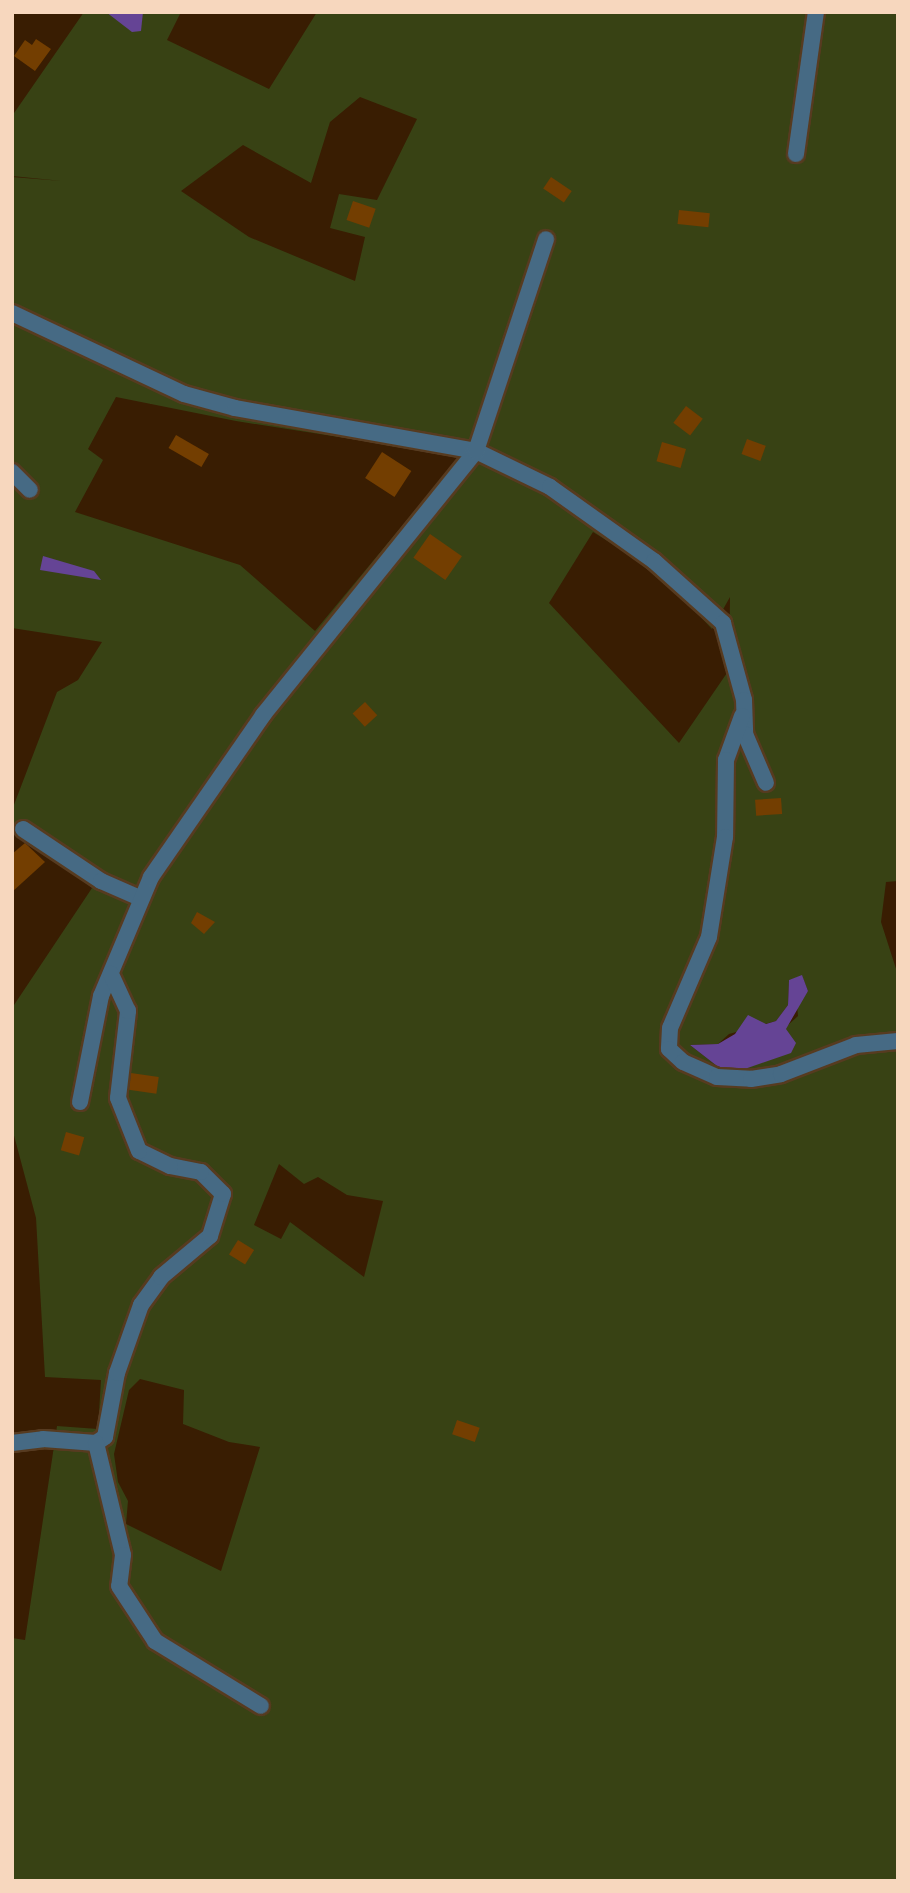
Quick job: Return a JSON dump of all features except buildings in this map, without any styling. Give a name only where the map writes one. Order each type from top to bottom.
[{"type":"street","points":[[796,154],[816,12]]},
{"type":"street","points":[[80,1102],[111,974],[140,898],[263,715],[476,451],[546,239]]},
{"type":"street","points":[[12,313],[184,394],[235,408],[476,451],[550,488],[713,610],[728,638],[744,713],[745,734],[766,783]]},
{"type":"street","points":[[12,472],[30,490]]},
{"type":"street","points":[[744,713],[726,760],[725,837],[709,937],[670,1028],[669,1049],[683,1062],[717,1077],[751,1079],[781,1074],[856,1045],[898,1041]]},
{"type":"street","points":[[23,829],[101,881],[140,898]]},
{"type":"street","points":[[96,1443],[110,1427],[113,1390],[141,1305],[162,1277],[210,1236],[223,1194],[201,1172],[170,1166],[139,1151],[117,1098],[128,1011],[111,974]]},
{"type":"street","points":[[12,1443],[43,1438],[96,1443]]},
{"type":"street","points":[[96,1443],[123,1555],[119,1586],[155,1641],[261,1706]]},
{"type":"green space","points":[[84,12],[181,12],[167,40],[269,89],[317,12],[898,12],[898,881],[886,882],[881,922],[898,975],[898,1881],[12,1881],[12,1638],[25,1640],[57,1426],[98,1429],[101,1380],[45,1377],[36,1218],[12,1128],[12,1008],[92,888],[12,821],[12,810],[57,692],[78,680],[102,642],[12,628],[12,177],[62,181],[12,176],[12,116]],"holes":[[[360,97],[417,119],[377,200],[339,194],[330,228],[365,237],[355,281],[249,237],[181,191],[243,145],[311,183],[330,122]],[[116,397],[236,421],[460,456],[315,631],[240,565],[75,512],[103,460],[88,449]],[[593,532],[659,573],[712,629],[730,597],[729,670],[679,743],[549,603]],[[802,976],[808,991],[797,1005],[798,1016],[736,1072],[717,1066],[690,1045],[718,1044],[729,1034],[776,1021],[788,1005],[789,980]],[[279,1164],[304,1184],[318,1177],[347,1195],[383,1201],[364,1277],[290,1222],[281,1239],[254,1225]],[[140,1379],[184,1390],[183,1424],[229,1442],[260,1447],[221,1571],[126,1524],[128,1501],[118,1482],[114,1454],[129,1390]]]},
{"type":"shaded area","points":[[106,12],[143,12],[141,31],[132,32]]},
{"type":"shaded area","points":[[43,556],[94,571],[101,580],[40,570]]},
{"type":"shaded area","points":[[802,975],[808,991],[786,1029],[796,1043],[791,1053],[736,1072],[717,1066],[690,1045],[718,1044],[735,1034],[748,1015],[766,1024],[776,1021],[788,1005],[789,980]]}]
